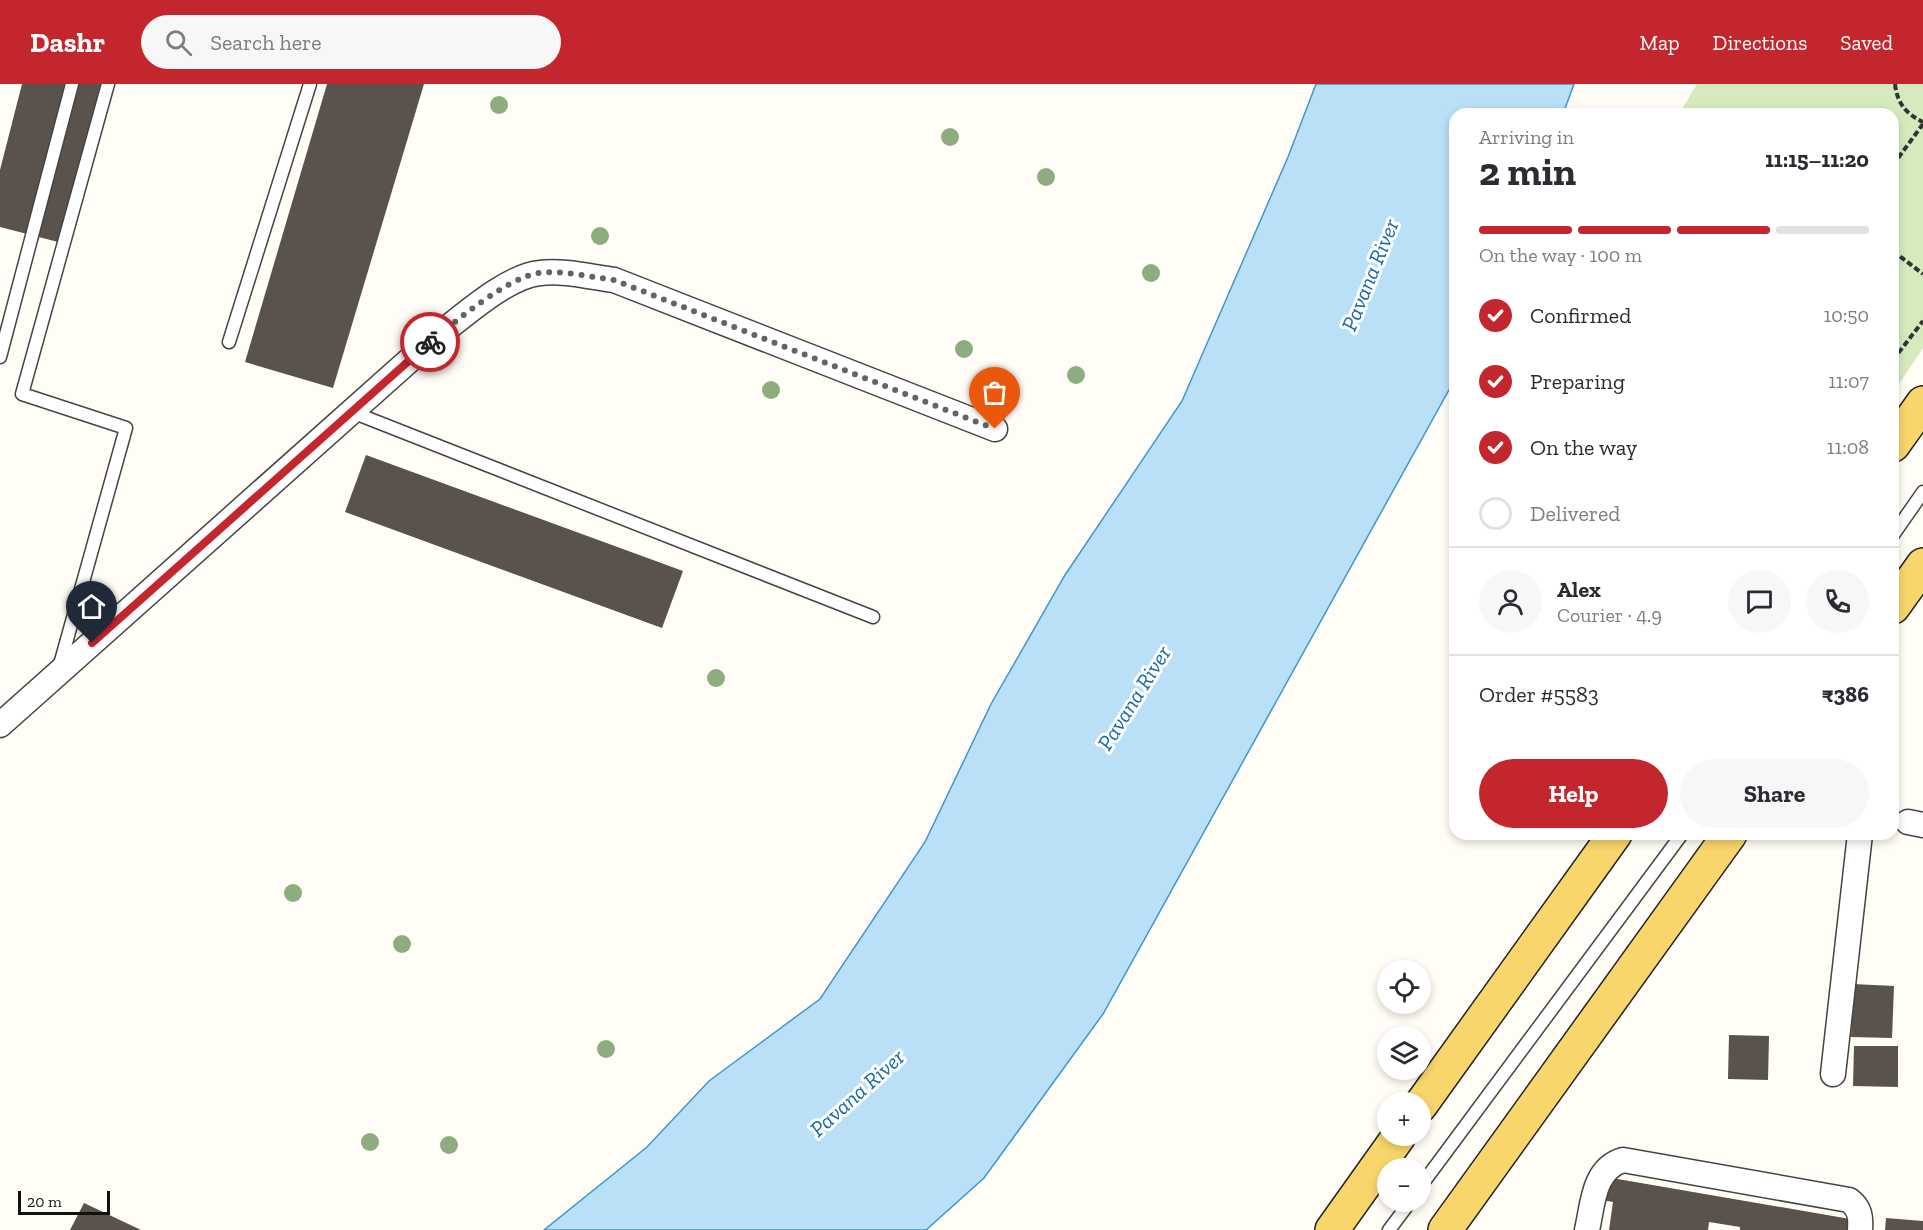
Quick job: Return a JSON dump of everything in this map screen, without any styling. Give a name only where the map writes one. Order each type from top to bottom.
[{"type":"main road","points":[[1899,437],[1923,403]]},
{"type":"main road","points":[[1899,599],[1923,565]]},
{"type":"main road","points":[[1430,1092],[1611,840]]},
{"type":"main road","points":[[1445,1230],[1726,840]]},
{"type":"main road","points":[[1332,1230],[1392,1146]]},
{"type":"street","points":[[0,725],[431,341],[505,285],[539,273],[573,274],[614,280],[995,429]]},
{"type":"street","points":[[1833,1074],[1859,840]]},
{"type":"street","points":[[1587,1230],[1599,1178],[1614,1162],[1623,1160],[1849,1200],[1860,1213],[1860,1230]]},
{"type":"lane","points":[[0,357],[72,84]]},
{"type":"lane","points":[[57,674],[126,428],[22,394],[108,84]]},
{"type":"lane","points":[[229,342],[310,84]]},
{"type":"lane","points":[[352,412],[873,617]]},
{"type":"lane","points":[[1899,526],[1923,492]]},
{"type":"lane","points":[[1431,1172],[1678,840]]},
{"type":"lane","points":[[1389,1230],[1402,1212]]},
{"type":"path","points":[[1895,84],[1896,95],[1902,107],[1912,117],[1923,123],[1899,157]]},
{"type":"path","points":[[1899,256],[1923,274]]},
{"type":"path","points":[[1899,352],[1923,321]]},
{"type":"green space","points":[[1697,84],[1923,84],[1923,348],[1899,384],[1899,108],[1683,108]]},
{"type":"water","name":"Pavana River","points":[[1316,84],[1574,84],[1565,108],[1449,108],[1449,390],[1103,1014],[984,1178],[926,1230],[544,1230],[647,1147],[709,1081],[820,999],[925,842],[991,704],[1065,575],[1182,401],[1288,157]]},
{"type":"building","points":[[22,84],[103,84],[62,243],[0,227],[0,170]]},
{"type":"building","points":[[327,84],[424,84],[333,388],[245,362]]},
{"type":"building","points":[[366,455],[683,571],[662,628],[345,512]]},
{"type":"building","points":[[1853,984],[1894,986],[1892,1038],[1851,1037]]},
{"type":"building","points":[[1729,1035],[1769,1036],[1768,1080],[1728,1079]]},
{"type":"building","points":[[1854,1046],[1898,1046],[1898,1087],[1853,1086]]},
{"type":"building","points":[[1606,1177],[1850,1219],[1848,1230],[1740,1230],[1740,1227],[1709,1222],[1708,1230],[1609,1230],[1613,1202],[1602,1200]]},
{"type":"building","points":[[84,1203],[141,1230],[70,1230]]},
{"type":"building","points":[[1886,1218],[1923,1221],[1923,1230],[1885,1230]]},
{"type":"way so far","points":[[430,342],[505,285],[539,273],[573,274],[614,280],[995,429]]},
{"type":"route","points":[[92,643],[430,342]]}]
